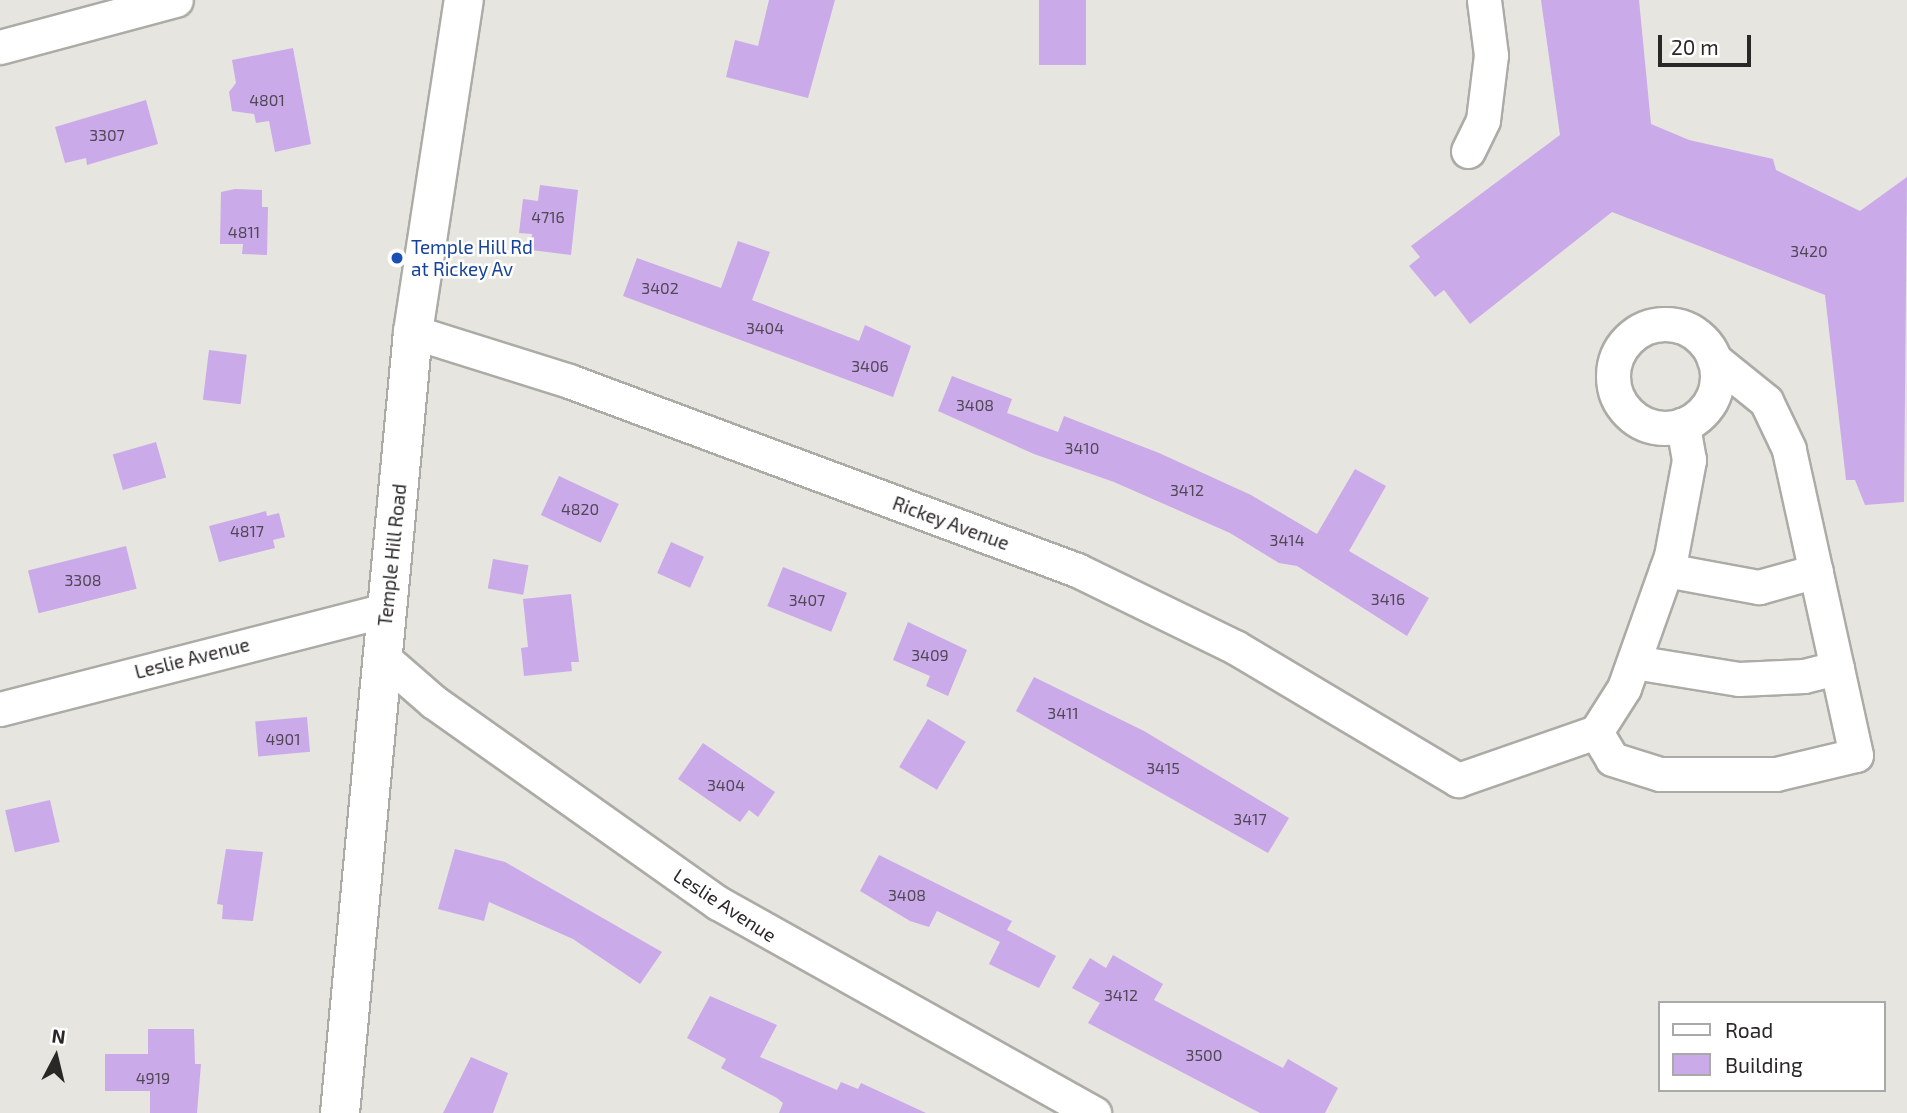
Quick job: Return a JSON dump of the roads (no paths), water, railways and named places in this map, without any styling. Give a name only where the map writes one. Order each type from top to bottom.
[{"type":"main road","name":"Temple Hill Road","points":[[340,1113],[413,332],[464,0]]},
{"type":"street","points":[[0,47],[176,0]]},
{"type":"street","points":[[1468,151],[1483,120],[1491,55],[1484,0]]},
{"type":"street","points":[[1683,425],[1689,460],[1666,570],[1624,688],[1597,732],[1612,759],[1660,774],[1776,774],[1824,766],[1856,755],[1789,449],[1766,401],[1714,359],[1704,341],[1668,324],[1647,327],[1618,354],[1615,394],[1626,411],[1662,429],[1683,425],[1712,399],[1714,359]]},
{"type":"street","name":"Rickey Avenue","points":[[413,332],[569,381],[1077,570],[1235,647],[1458,780],[1597,732]]},
{"type":"street","points":[[1666,570],[1759,587],[1816,571]]},
{"type":"street","name":"Leslie Avenue","points":[[0,709],[385,610]]},
{"type":"street","name":"Leslie Avenue","points":[[381,656],[435,702],[718,904],[1094,1113]]},
{"type":"street","points":[[1634,662],[1739,679],[1804,676],[1837,668]]},
{"type":"place","name":"Temple Hill Rd at Rickey Av","points":[[397,258]]}]
